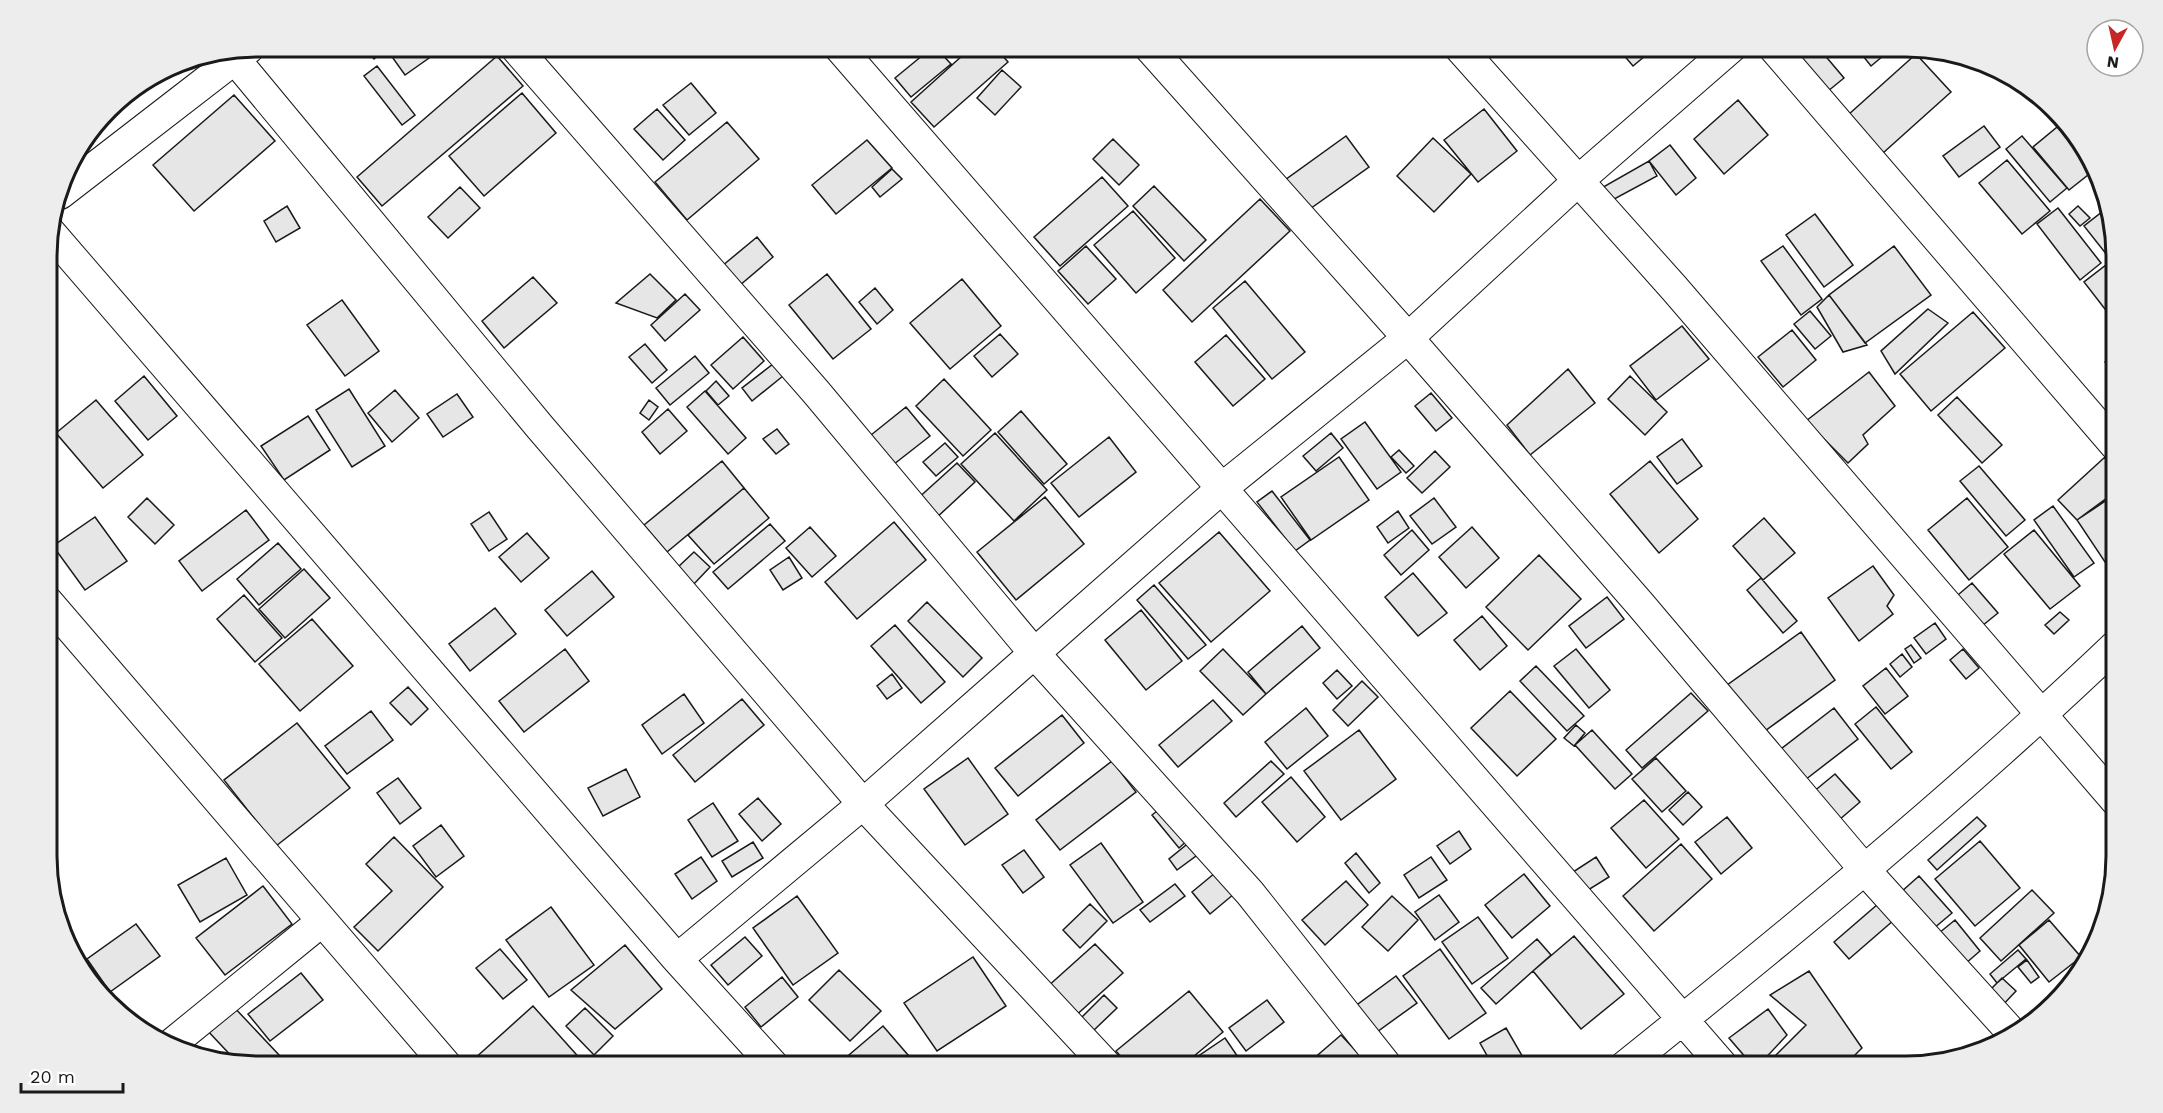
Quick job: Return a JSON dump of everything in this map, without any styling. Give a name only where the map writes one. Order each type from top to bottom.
[{"type":"street","points":[[242,57],[539,426],[863,804],[1098,1056]]},
{"type":"street","points":[[524,57],[816,392],[1035,654],[1250,893],[1379,1056]]},
{"type":"street","points":[[848,57],[1714,1056]]},
{"type":"street","points":[[1158,57],[1408,338],[1640,604],[1864,869],[2007,1028]]},
{"type":"street","points":[[1468,57],[1579,180],[2106,790]]},
{"type":"street","points":[[677,959],[863,804],[1221,489],[1408,338],[1579,180],[1720,57]]},
{"type":"street","points":[[1781,57],[2106,435]]},
{"type":"street","points":[[70,186],[230,59]]},
{"type":"street","points":[[58,241],[677,959],[765,1056]]},
{"type":"street","points":[[57,613],[438,1056]]},
{"type":"street","points":[[1637,1056],[1864,869],[2041,717],[2106,655]]},
{"type":"street","points":[[178,1039],[321,922]]},
{"type":"building","points":[[392,57],[430,57],[405,75]]},
{"type":"building","points":[[496,57],[523,86],[382,206],[357,177]]},
{"type":"building","points":[[921,57],[944,57],[951,64],[911,97],[895,78]]},
{"type":"building","points":[[961,57],[1004,57],[1008,62],[934,127],[911,102]]},
{"type":"building","points":[[1625,57],[1644,57],[1633,66]]},
{"type":"building","points":[[1789,57],[1826,57],[1844,78],[1822,96]]},
{"type":"building","points":[[1864,57],[1882,57],[1871,66]]},
{"type":"building","points":[[1913,57],[1919,57],[1951,92],[1883,153],[1848,115]]},
{"type":"building","points":[[377,66],[415,115],[402,125],[364,76]]},
{"type":"building","points":[[1002,70],[1021,87],[995,115],[977,98]]},
{"type":"building","points":[[691,83],[716,113],[689,135],[663,105]]},
{"type":"building","points":[[522,93],[556,133],[484,196],[449,156]]},
{"type":"building","points":[[234,95],[275,141],[194,211],[153,165]]},
{"type":"building","points":[[1738,100],[1768,135],[1724,174],[1694,139]]},
{"type":"building","points":[[657,109],[685,140],[663,160],[634,129]]},
{"type":"building","points":[[1484,109],[1517,151],[1478,182],[1444,140]]},
{"type":"building","points":[[727,122],[759,159],[687,220],[655,182]]},
{"type":"building","points":[[1984,126],[2000,147],[1959,177],[1943,156]]},
{"type":"building","points":[[2057,127],[2072,146],[2088,175],[2069,190],[2033,147]]},
{"type":"building","points":[[1346,136],[1369,167],[1307,211],[1285,180]]},
{"type":"building","points":[[2022,136],[2067,188],[2050,202],[2006,149]]},
{"type":"building","points":[[1433,138],[1471,174],[1434,212],[1397,176]]},
{"type":"building","points":[[1113,139],[1139,165],[1119,185],[1093,159]]},
{"type":"building","points":[[867,140],[892,168],[836,214],[812,185]]},
{"type":"building","points":[[1670,145],[1696,178],[1676,195],[1649,161]]},
{"type":"building","points":[[2007,160],[2050,211],[2022,234],[1979,183]]},
{"type":"building","points":[[1649,161],[1657,176],[1605,204],[1598,190]]},
{"type":"building","points":[[892,169],[902,179],[880,197],[872,187]]},
{"type":"building","points":[[1102,177],[1128,206],[1060,266],[1034,237]]},
{"type":"building","points":[[1154,186],[1206,240],[1184,261],[1133,206]]},
{"type":"building","points":[[460,187],[480,208],[448,238],[428,217]]},
{"type":"building","points":[[1260,199],[1290,231],[1192,322],[1163,290]]},
{"type":"building","points":[[287,206],[300,228],[276,242],[264,221]]},
{"type":"building","points":[[2078,206],[2090,218],[2080,226],[2069,214]]},
{"type":"building","points":[[2058,208],[2101,263],[2080,280],[2037,224]]},
{"type":"building","points":[[1133,211],[1175,258],[1136,293],[1094,245]]},
{"type":"building","points":[[2101,213],[2106,253],[2084,226]]},
{"type":"building","points":[[1815,214],[1853,265],[1824,287],[1786,235]]},
{"type":"building","points":[[757,237],[773,257],[739,286],[722,266]]},
{"type":"building","points":[[1086,246],[1116,279],[1088,304],[1058,271]]},
{"type":"building","points":[[1783,246],[1822,299],[1801,315],[1761,261]]},
{"type":"building","points":[[1894,246],[1931,295],[1865,343],[1829,295]]},
{"type":"building","points":[[2106,265],[2106,310],[2084,282]]},
{"type":"building","points":[[650,274],[676,300],[657,318],[616,303]]},
{"type":"building","points":[[827,274],[871,329],[833,359],[789,305]]},
{"type":"building","points":[[533,277],[557,303],[504,348],[482,321]]},
{"type":"building","points":[[962,279],[1001,326],[950,369],[910,323]]},
{"type":"building","points":[[1245,281],[1305,352],[1272,379],[1213,308]]},
{"type":"building","points":[[875,288],[893,310],[877,324],[859,302]]},
{"type":"building","points":[[685,294],[700,310],[665,341],[651,325]]},
{"type":"building","points":[[1829,295],[1867,345],[1843,352],[1817,307]]},
{"type":"building","points":[[342,300],[379,351],[345,376],[307,325]]},
{"type":"building","points":[[1928,309],[1948,323],[1895,374],[1881,351]]},
{"type":"building","points":[[1810,311],[1831,336],[1815,349],[1794,324]]},
{"type":"building","points":[[1973,312],[2005,348],[1931,411],[1900,374]]},
{"type":"building","points":[[1682,326],[1709,359],[1656,400],[1630,366]]},
{"type":"building","points":[[1792,330],[1816,360],[1783,387],[1758,357]]},
{"type":"building","points":[[1000,334],[1018,354],[992,377],[974,356]]},
{"type":"building","points":[[1226,335],[1265,379],[1233,406],[1195,362]]},
{"type":"building","points":[[743,337],[764,361],[733,389],[711,365]]},
{"type":"building","points":[[645,344],[667,370],[652,383],[629,357]]},
{"type":"building","points":[[695,356],[709,373],[670,405],[656,388]]},
{"type":"building","points":[[773,364],[783,376],[752,401],[742,388]]},
{"type":"building","points":[[1568,369],[1595,403],[1530,455],[1507,425]]},
{"type":"building","points":[[1869,372],[1895,406],[1863,435],[1868,444],[1848,463],[1806,421]]},
{"type":"building","points":[[144,376],[177,416],[148,440],[115,401]]},
{"type":"building","points":[[1630,376],[1667,412],[1645,435],[1608,399]]},
{"type":"building","points":[[944,379],[991,430],[963,456],[916,406]]},
{"type":"building","points":[[716,381],[729,396],[718,405],[706,391]]},
{"type":"building","points":[[349,389],[385,446],[352,467],[316,410]]},
{"type":"building","points":[[395,390],[419,418],[392,442],[368,413]]},
{"type":"building","points":[[705,391],[746,438],[728,454],[687,407]]},
{"type":"building","points":[[1431,393],[1452,418],[1436,431],[1415,406]]},
{"type":"building","points":[[457,394],[473,417],[443,437],[427,414]]},
{"type":"building","points":[[1957,397],[2002,445],[1982,463],[1938,415]]},
{"type":"building","points":[[96,400],[143,455],[103,488],[57,432]]},
{"type":"building","points":[[649,400],[658,407],[649,420],[640,413]]},
{"type":"building","points":[[906,407],[930,436],[889,468],[866,439]]},
{"type":"building","points":[[668,409],[687,431],[660,454],[642,432]]},
{"type":"building","points":[[1021,411],[1067,464],[1044,484],[998,432]]},
{"type":"building","points":[[308,416],[330,450],[284,480],[261,446]]},
{"type":"building","points":[[1365,422],[1401,472],[1377,489],[1341,439]]},
{"type":"building","points":[[777,429],[789,444],[776,454],[763,439]]},
{"type":"building","points":[[995,433],[1047,490],[1014,521],[961,464]]},
{"type":"building","points":[[1331,433],[1343,448],[1316,471],[1303,456]]},
{"type":"building","points":[[1109,437],[1136,472],[1079,517],[1051,483]]},
{"type":"building","points":[[1682,439],[1702,466],[1677,484],[1657,457]]},
{"type":"building","points":[[945,443],[958,457],[936,476],[923,462]]},
{"type":"building","points":[[1399,450],[1414,466],[1406,473],[1391,457]]},
{"type":"building","points":[[1435,451],[1450,467],[1422,493],[1407,478]]},
{"type":"building","points":[[1339,457],[1369,500],[1311,540],[1281,497]]},
{"type":"building","points":[[2106,458],[2106,499],[2077,520],[2058,500]]},
{"type":"building","points":[[722,461],[744,488],[667,552],[644,525]]},
{"type":"building","points":[[1650,461],[1698,519],[1659,553],[1610,494]]},
{"type":"building","points":[[957,463],[975,482],[934,520],[915,501]]},
{"type":"building","points":[[1979,466],[2025,520],[2006,536],[1960,481]]},
{"type":"building","points":[[744,488],[769,518],[714,564],[688,535]]},
{"type":"building","points":[[1272,491],[1310,540],[1295,551],[1257,502]]},
{"type":"building","points":[[1045,497],[1084,544],[1016,600],[977,552]]},
{"type":"building","points":[[147,498],[174,525],[155,544],[128,517]]},
{"type":"building","points":[[1434,498],[1456,527],[1432,544],[1410,516]]},
{"type":"building","points":[[1967,498],[2008,547],[1969,580],[1928,530]]},
{"type":"building","points":[[2106,501],[2106,564],[2077,520]]},
{"type":"building","points":[[2053,506],[2094,563],[2074,577],[2034,520]]},
{"type":"building","points":[[246,510],[269,540],[202,591],[179,561]]},
{"type":"building","points":[[1398,511],[1409,528],[1388,543],[1377,527]]},
{"type":"building","points":[[489,512],[507,539],[489,551],[471,524]]},
{"type":"building","points":[[95,517],[127,561],[85,590],[57,552],[57,543]]},
{"type":"building","points":[[1764,518],[1795,553],[1763,580],[1733,546]]},
{"type":"building","points":[[894,522],[926,560],[857,619],[825,582]]},
{"type":"building","points":[[770,524],[785,541],[728,589],[713,572]]},
{"type":"building","points":[[810,527],[836,556],[812,577],[786,548]]},
{"type":"building","points":[[1472,527],[1499,558],[1466,588],[1439,557]]},
{"type":"building","points":[[1412,530],[1429,550],[1401,575],[1384,555]]},
{"type":"building","points":[[2034,530],[2080,586],[2050,609],[2004,554]]},
{"type":"building","points":[[1219,532],[1270,591],[1211,642],[1159,583]]},
{"type":"building","points":[[527,533],[549,558],[521,582],[499,557]]},
{"type":"building","points":[[278,543],[301,569],[259,605],[237,579]]},
{"type":"building","points":[[694,552],[710,567],[693,585],[677,568]]},
{"type":"building","points":[[1539,555],[1581,599],[1528,650],[1486,607]]},
{"type":"building","points":[[789,557],[802,578],[783,590],[770,570]]},
{"type":"building","points":[[1873,566],[1894,595],[1887,606],[1893,614],[1859,641],[1828,598]]},
{"type":"building","points":[[304,569],[330,598],[285,638],[259,609]]},
{"type":"building","points":[[592,571],[614,597],[567,636],[545,610]]},
{"type":"building","points":[[1413,573],[1447,613],[1418,636],[1385,597]]},
{"type":"building","points":[[1761,578],[1797,621],[1783,633],[1747,590]]},
{"type":"building","points":[[1972,583],[1998,613],[1977,630],[1952,600]]},
{"type":"building","points":[[1154,585],[1206,645],[1188,659],[1137,600]]},
{"type":"building","points":[[244,595],[282,638],[255,662],[217,619]]},
{"type":"building","points":[[1607,597],[1624,619],[1586,648],[1569,626]]},
{"type":"building","points":[[927,602],[982,658],[963,677],[908,621]]},
{"type":"building","points":[[495,608],[516,634],[470,671],[449,644]]},
{"type":"building","points":[[1141,610],[1182,661],[1146,690],[1105,640]]},
{"type":"building","points":[[2060,612],[2069,620],[2054,634],[2045,625]]},
{"type":"building","points":[[1482,616],[1507,646],[1480,670],[1454,640]]},
{"type":"building","points":[[312,619],[353,666],[300,711],[259,664]]},
{"type":"building","points":[[1935,623],[1946,639],[1926,654],[1914,638]]},
{"type":"building","points":[[895,625],[945,682],[921,703],[871,646]]},
{"type":"building","points":[[1302,626],[1320,648],[1266,694],[1248,672]]},
{"type":"building","points":[[1801,632],[1835,680],[1758,736],[1723,688]]},
{"type":"building","points":[[1911,645],[1921,658],[1914,663],[1905,649]]},
{"type":"building","points":[[565,649],[589,681],[524,732],[499,701]]},
{"type":"building","points":[[1223,649],[1266,694],[1243,715],[1200,671]]},
{"type":"building","points":[[1576,649],[1610,690],[1589,708],[1554,666]]},
{"type":"building","points":[[1963,649],[1979,668],[1966,679],[1950,660]]},
{"type":"building","points":[[1902,654],[1912,667],[1900,677],[1890,664]]},
{"type":"building","points":[[1536,666],[1584,716],[1567,731],[1520,681]]},
{"type":"building","points":[[1886,668],[1908,696],[1885,714],[1863,686]]},
{"type":"building","points":[[1337,670],[1352,686],[1337,699],[1323,683]]},
{"type":"building","points":[[892,674],[902,688],[887,699],[877,686]]},
{"type":"building","points":[[1362,681],[1378,697],[1348,726],[1333,710]]},
{"type":"building","points":[[408,687],[428,709],[411,725],[390,703]]},
{"type":"building","points":[[1510,691],[1556,739],[1517,776],[1471,728]]},
{"type":"building","points":[[1691,693],[1708,711],[1642,768],[1626,750]]},
{"type":"building","points":[[684,694],[704,723],[662,754],[642,725]]},
{"type":"building","points":[[742,699],[764,725],[695,782],[673,755]]},
{"type":"building","points":[[1213,700],[1232,721],[1178,767],[1159,745]]},
{"type":"building","points":[[1876,707],[1912,752],[1891,769],[1855,724]]},
{"type":"building","points":[[1306,708],[1328,736],[1287,769],[1265,742]]},
{"type":"building","points":[[1834,708],[1858,739],[1805,780],[1781,749]]},
{"type":"building","points":[[371,711],[393,740],[347,774],[325,746]]},
{"type":"building","points":[[1062,715],[1084,743],[1018,796],[995,768]]},
{"type":"building","points":[[297,723],[350,788],[276,846],[224,780]]},
{"type":"building","points":[[1576,725],[1585,733],[1574,746],[1564,738]]},
{"type":"building","points":[[1359,730],[1396,779],[1341,820],[1304,771]]},
{"type":"building","points":[[1592,730],[1632,774],[1615,789],[1575,745]]},
{"type":"building","points":[[968,758],[1008,814],[965,845],[924,789]]},
{"type":"building","points":[[1656,758],[1686,791],[1662,812],[1632,779]]},
{"type":"building","points":[[1112,761],[1136,792],[1060,850],[1036,820]]},
{"type":"building","points":[[1271,761],[1284,774],[1236,817],[1224,803]]},
{"type":"building","points":[[626,769],[640,797],[603,816],[588,788]]},
{"type":"building","points":[[1835,774],[1860,802],[1832,826],[1807,797]]},
{"type":"building","points":[[1291,777],[1325,817],[1297,842],[1262,802]]},
{"type":"building","points":[[398,778],[421,808],[400,824],[377,793]]},
{"type":"building","points":[[1688,792],[1702,807],[1683,825],[1669,810]]},
{"type":"building","points":[[758,798],[781,824],[762,841],[739,814]]},
{"type":"building","points":[[1644,800],[1679,839],[1646,868],[1611,828]]},
{"type":"building","points":[[713,803],[738,841],[712,857],[688,820]]},
{"type":"building","points":[[1162,807],[1189,839],[1179,848],[1152,815]]},
{"type":"building","points":[[1727,817],[1752,848],[1721,874],[1695,842]]},
{"type":"building","points":[[1977,817],[1986,826],[1937,870],[1928,860]]},
{"type":"building","points":[[441,825],[464,856],[436,877],[413,846]]},
{"type":"building","points":[[1459,831],[1471,849],[1450,864],[1437,846]]},
{"type":"building","points":[[394,837],[443,887],[378,951],[354,927],[392,891],[366,864]]},
{"type":"building","points":[[1191,841],[1200,853],[1177,870],[1169,859]]},
{"type":"building","points":[[1980,841],[2020,888],[1975,926],[1935,879]]},
{"type":"building","points":[[753,842],[763,858],[732,877],[722,861]]},
{"type":"building","points":[[1101,843],[1143,902],[1113,923],[1070,865]]},
{"type":"building","points":[[1681,844],[1712,879],[1654,931],[1623,896]]},
{"type":"building","points":[[1024,850],[1044,877],[1023,893],[1002,865]]},
{"type":"building","points":[[1356,853],[1380,883],[1369,893],[1345,863]]},
{"type":"building","points":[[701,857],[717,881],[692,899],[675,874]]},
{"type":"building","points":[[1431,857],[1447,880],[1419,898],[1404,875]]},
{"type":"building","points":[[1596,857],[1609,877],[1585,892],[1573,872]]},
{"type":"building","points":[[226,858],[247,895],[200,922],[178,885]]},
{"type":"building","points":[[1215,873],[1234,894],[1210,914],[1192,892]]},
{"type":"building","points":[[1524,874],[1550,906],[1512,938],[1485,905]]},
{"type":"building","points":[[1919,876],[1952,913],[1933,929],[1901,892]]},
{"type":"building","points":[[1346,881],[1368,905],[1325,945],[1302,920]]},
{"type":"building","points":[[1175,884],[1185,896],[1150,922],[1140,910]]},
{"type":"building","points":[[263,886],[292,924],[225,975],[196,938]]},
{"type":"building","points":[[2032,890],[2054,913],[2001,961],[1980,938]]},
{"type":"building","points":[[1439,895],[1459,922],[1435,940],[1415,912]]},
{"type":"building","points":[[797,896],[838,953],[793,985],[753,928]]},
{"type":"building","points":[[1392,896],[1418,920],[1388,951],[1362,927]]},
{"type":"building","points":[[1090,904],[1107,921],[1080,948],[1063,930]]},
{"type":"building","points":[[1878,904],[1894,920],[1849,959],[1834,942]]},
{"type":"building","points":[[551,907],[594,965],[549,997],[506,940]]},
{"type":"building","points":[[1478,917],[1508,958],[1472,984],[1442,942]]},
{"type":"building","points":[[1955,920],[1980,951],[1965,964],[1939,933]]},
{"type":"building","points":[[2049,920],[2079,955],[2075,961],[2049,982],[2019,945]]},
{"type":"building","points":[[136,924],[160,956],[111,992],[87,959]]},
{"type":"building","points":[[1574,936],[1624,994],[1581,1029],[1533,971]]},
{"type":"building","points":[[745,937],[762,956],[728,985],[711,965]]},
{"type":"building","points":[[1537,939],[1551,955],[1496,1004],[1481,988]]},
{"type":"building","points":[[1095,944],[1123,973],[1073,1018],[1046,988]]},
{"type":"building","points":[[625,945],[662,989],[615,1029],[571,990]]},
{"type":"building","points":[[500,949],[527,980],[503,999],[476,968]]},
{"type":"building","points":[[1440,949],[1486,1013],[1449,1039],[1403,976]]},
{"type":"building","points":[[2018,950],[2026,959],[1997,983],[1990,974]]},
{"type":"building","points":[[973,957],[1006,1006],[937,1051],[904,1003]]},
{"type":"building","points":[[2027,960],[2039,977],[2031,983],[2018,967]]},
{"type":"building","points":[[839,970],[881,1011],[850,1041],[809,1000]]},
{"type":"building","points":[[1809,971],[1862,1048],[1854,1056],[1775,1056],[1806,1025],[1770,995]]},
{"type":"building","points":[[301,973],[323,1000],[270,1041],[248,1014]]},
{"type":"building","points":[[1396,976],[1417,1003],[1370,1037],[1350,1010]]},
{"type":"building","points":[[782,977],[798,997],[761,1027],[745,1007]]},
{"type":"building","points":[[2002,978],[2016,991],[2000,1008],[1986,994]]},
{"type":"building","points":[[1189,991],[1223,1032],[1194,1056],[1120,1056],[1116,1051]]},
{"type":"building","points":[[1104,995],[1117,1008],[1093,1031],[1080,1019]]},
{"type":"building","points":[[1267,1000],[1284,1022],[1246,1051],[1229,1028]]},
{"type":"building","points":[[232,1005],[280,1056],[229,1054],[206,1029]]},
{"type":"building","points":[[533,1006],[578,1056],[477,1056]]},
{"type":"building","points":[[585,1008],[613,1036],[594,1055],[566,1026]]},
{"type":"building","points":[[1768,1009],[1787,1035],[1767,1056],[1744,1056],[1729,1038]]},
{"type":"building","points":[[883,1026],[908,1055],[907,1056],[848,1056]]},
{"type":"building","points":[[1506,1028],[1522,1056],[1487,1056],[1480,1043]]},
{"type":"building","points":[[1341,1035],[1361,1056],[1317,1056]]},
{"type":"building","points":[[1225,1038],[1237,1056],[1198,1056]]}]
